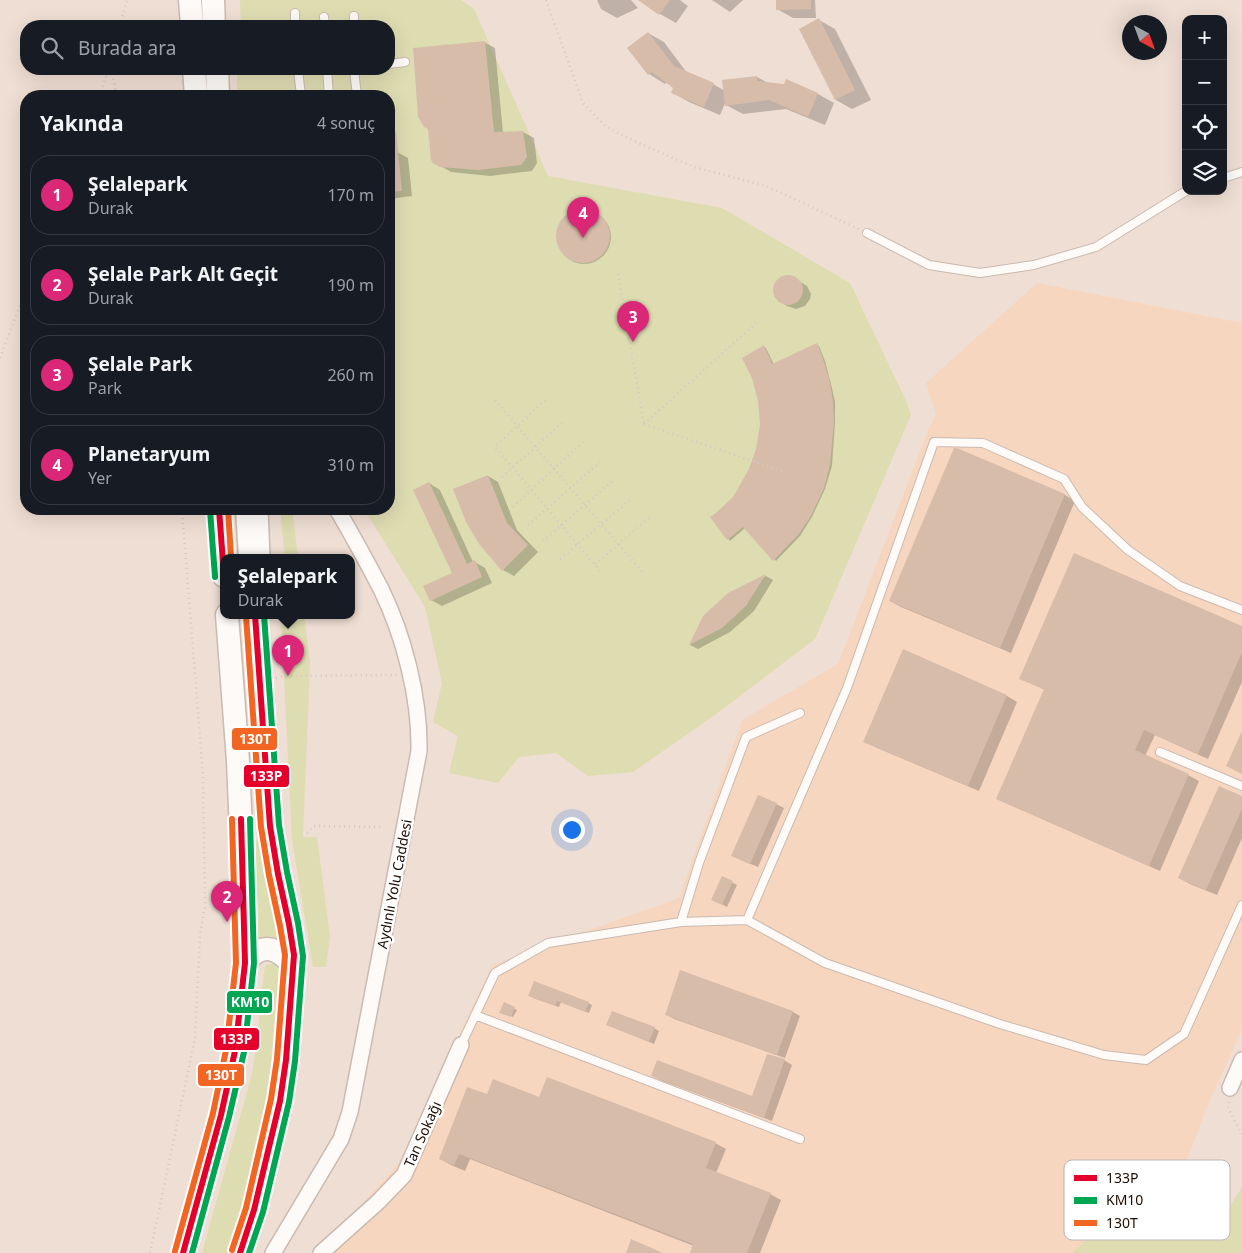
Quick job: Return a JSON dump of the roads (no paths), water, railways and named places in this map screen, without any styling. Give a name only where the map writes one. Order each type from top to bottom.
[{"type":"main road","points":[[190,0],[192,20]]},
{"type":"main road","points":[[213,0],[214,20]]},
{"type":"main road","points":[[194,75],[196,90]]},
{"type":"main road","points":[[217,75],[218,90]]},
{"type":"main road","points":[[219,515],[222,554]]},
{"type":"main road","points":[[247,515],[250,554]]},
{"type":"main road","points":[[184,1253],[221,1115],[235,1051],[245,963],[238,761],[227,619]]},
{"type":"main road","points":[[240,1253],[254,1210],[280,1101],[286,1060],[294,967],[293,944],[270,826],[254,619]]},
{"type":"main road","points":[[245,963],[252,954],[266,949],[281,953],[294,967]]},
{"type":"main road","points":[[254,1253],[275,1180],[281,1146],[286,1098],[286,1060]]},
{"type":"street","points":[[260,515],[262,554]]},
{"type":"street","name":"Aydınlı Yolu Caddesi","points":[[273,1253],[341,1139],[350,1112],[419,751],[420,731],[410,674],[394,620],[381,589],[340,515]]},
{"type":"street","name":"Tan Sokağı","points":[[321,1253],[378,1202],[404,1175],[461,1045]]},
{"type":"street","points":[[1230,1088],[1242,1060]]},
{"type":"lane","points":[[294,13],[295,20]]},
{"type":"lane","points":[[395,63],[405,62]]},
{"type":"lane","points":[[299,75],[300,90]]},
{"type":"lane","points":[[327,75],[329,90]]},
{"type":"lane","points":[[355,75],[356,90]]},
{"type":"lane","points":[[1227,177],[1242,172]]},
{"type":"lane","points":[[867,233],[929,265],[980,273],[1034,264],[1096,247],[1182,193]]},
{"type":"lane","points":[[747,920],[847,688],[934,442],[983,443],[1064,479],[1082,507],[1128,550],[1180,586],[1242,610]]},
{"type":"lane","points":[[681,922],[699,863],[746,737],[800,713]]},
{"type":"lane","points":[[1160,752],[1242,786]]},
{"type":"lane","points":[[461,1045],[495,973],[548,943],[681,922],[747,920],[825,963],[1000,1024],[1104,1055],[1146,1060],[1184,1034],[1242,905]]},
{"type":"lane","points":[[475,1015],[800,1139]]},
{"type":"place","name":"Planetaryum","points":[[583,238]]},
{"type":"place","name":"Şelale Park","points":[[633,342]]},
{"type":"place","name":"Şelalepark","points":[[288,676]]},
{"type":"place","name":"Şelale Park Alt Geçit","points":[[227,922]]}]
